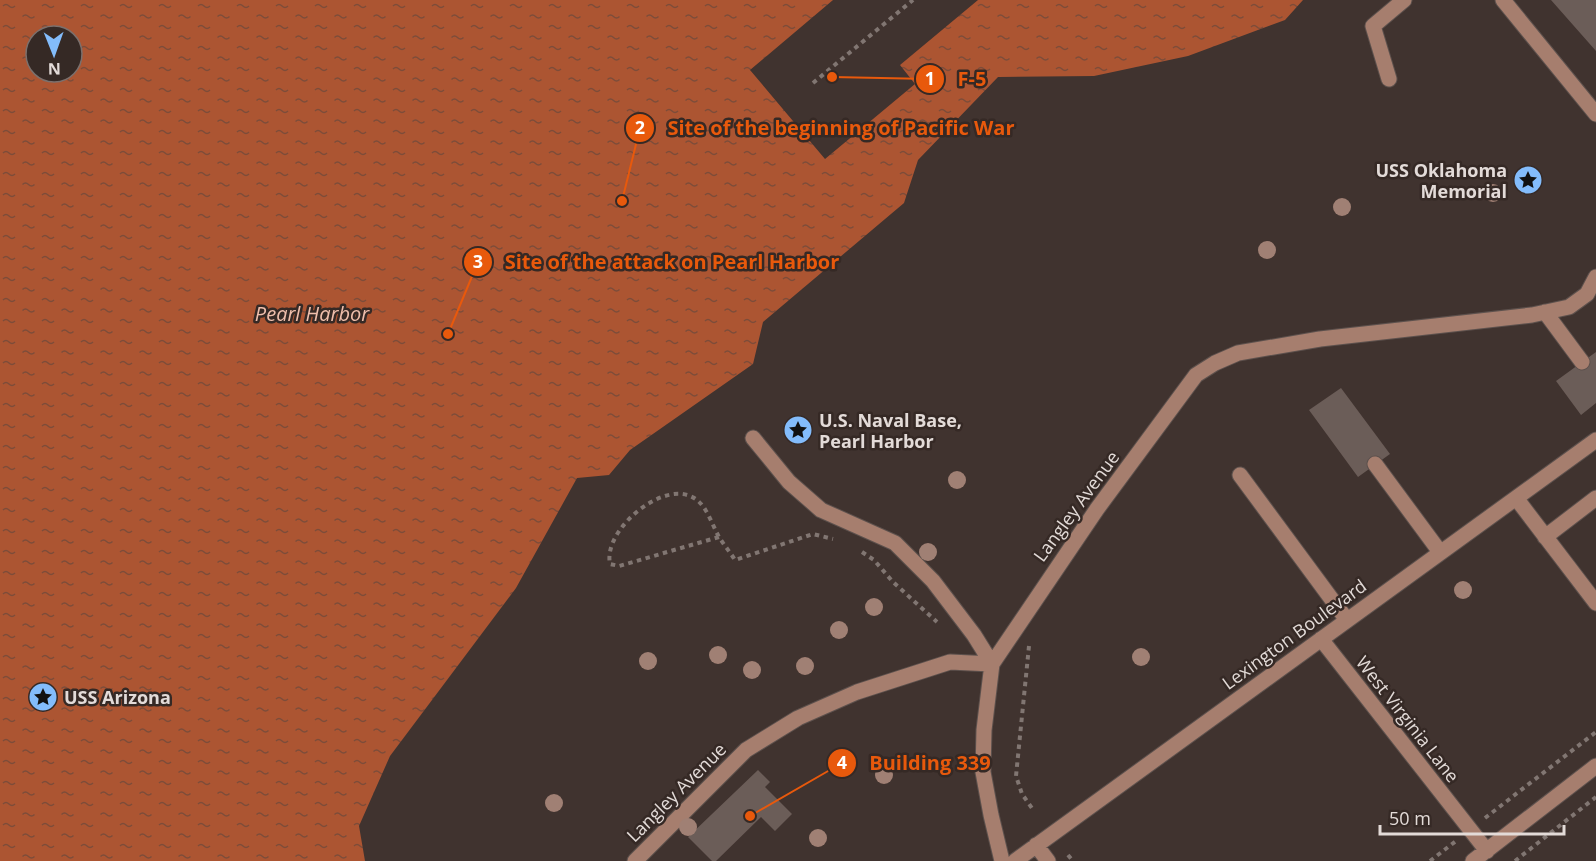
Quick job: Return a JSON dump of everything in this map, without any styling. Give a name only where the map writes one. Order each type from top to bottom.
[{"type":"street","points":[[1389,79],[1373,26],[1404,0]]},
{"type":"street","points":[[1503,0],[1596,114]]},
{"type":"street","name":"Langley Avenue","points":[[639,859],[746,750],[798,718],[857,692],[950,662],[992,664],[1096,509],[1196,375],[1215,363],[1238,353],[1320,339],[1545,312],[1569,307],[1587,294],[1596,277]]},
{"type":"street","points":[[1545,312],[1582,362]]},
{"type":"street","points":[[753,438],[789,483],[821,510],[895,543],[933,581],[974,635],[992,664],[984,730],[983,772],[1002,861]]},
{"type":"street","name":"Lexington Boulevard","points":[[1015,861],[1596,440]]},
{"type":"street","points":[[1375,464],[1440,552]]},
{"type":"street","points":[[1240,475],[1347,620]]},
{"type":"street","points":[[1516,498],[1596,603]]},
{"type":"street","points":[[1545,537],[1596,498]]},
{"type":"street","name":"West Virginia Lane","points":[[1321,639],[1487,851]]},
{"type":"street","points":[[1473,861],[1596,766]]},
{"type":"street","points":[[1036,845],[1048,861]]},
{"type":"path","points":[[813,83],[913,0]]},
{"type":"path","points":[[719,537],[619,566],[610,564],[608,556],[614,537],[644,507],[663,497],[679,493],[692,496],[701,503],[719,537],[735,560],[813,534],[834,539]]},
{"type":"path","points":[[854,548],[874,560],[893,582],[942,627]]},
{"type":"path","points":[[1029,642],[1016,776],[1022,794],[1034,811]]},
{"type":"path","points":[[1430,861],[1596,732]]},
{"type":"path","points":[[1515,861],[1596,797]]},
{"type":"path","points":[[1068,855],[1073,861]]},
{"type":"water","name":"Pearl Harbor","points":[[0,0],[1303,0],[1285,20],[1188,56],[1094,76],[998,77],[918,160],[904,203],[763,322],[753,364],[630,450],[609,475],[577,478],[516,588],[390,756],[359,826],[365,861],[0,861]]},
{"type":"pier","points":[[833,0],[978,0],[900,65],[915,84],[825,159],[750,70]]},
{"type":"building","points":[[1551,0],[1596,0],[1596,51]]},
{"type":"building","points":[[1596,352],[1596,403],[1581,415],[1556,381]]},
{"type":"building","points":[[1341,388],[1390,454],[1358,477],[1309,410]]},
{"type":"building","points":[[758,770],[770,782],[765,787],[792,814],[775,831],[761,817],[716,861],[712,861],[688,837]]},
{"type":"place","name":"F-5","points":[[832,77]]},
{"type":"place","name":"USS Oklahoma Memorial","points":[[1528,180]]},
{"type":"place","name":"Site of the beginning of Pacific War","points":[[622,201]]},
{"type":"place","name":"Site of the attack on Pearl Harbor","points":[[448,334]]},
{"type":"place","name":"U.S. Naval Base, Pearl Harbor","points":[[798,430]]},
{"type":"place","name":"USS Arizona","points":[[43,697]]},
{"type":"place","name":"Building 339","points":[[750,816]]}]
